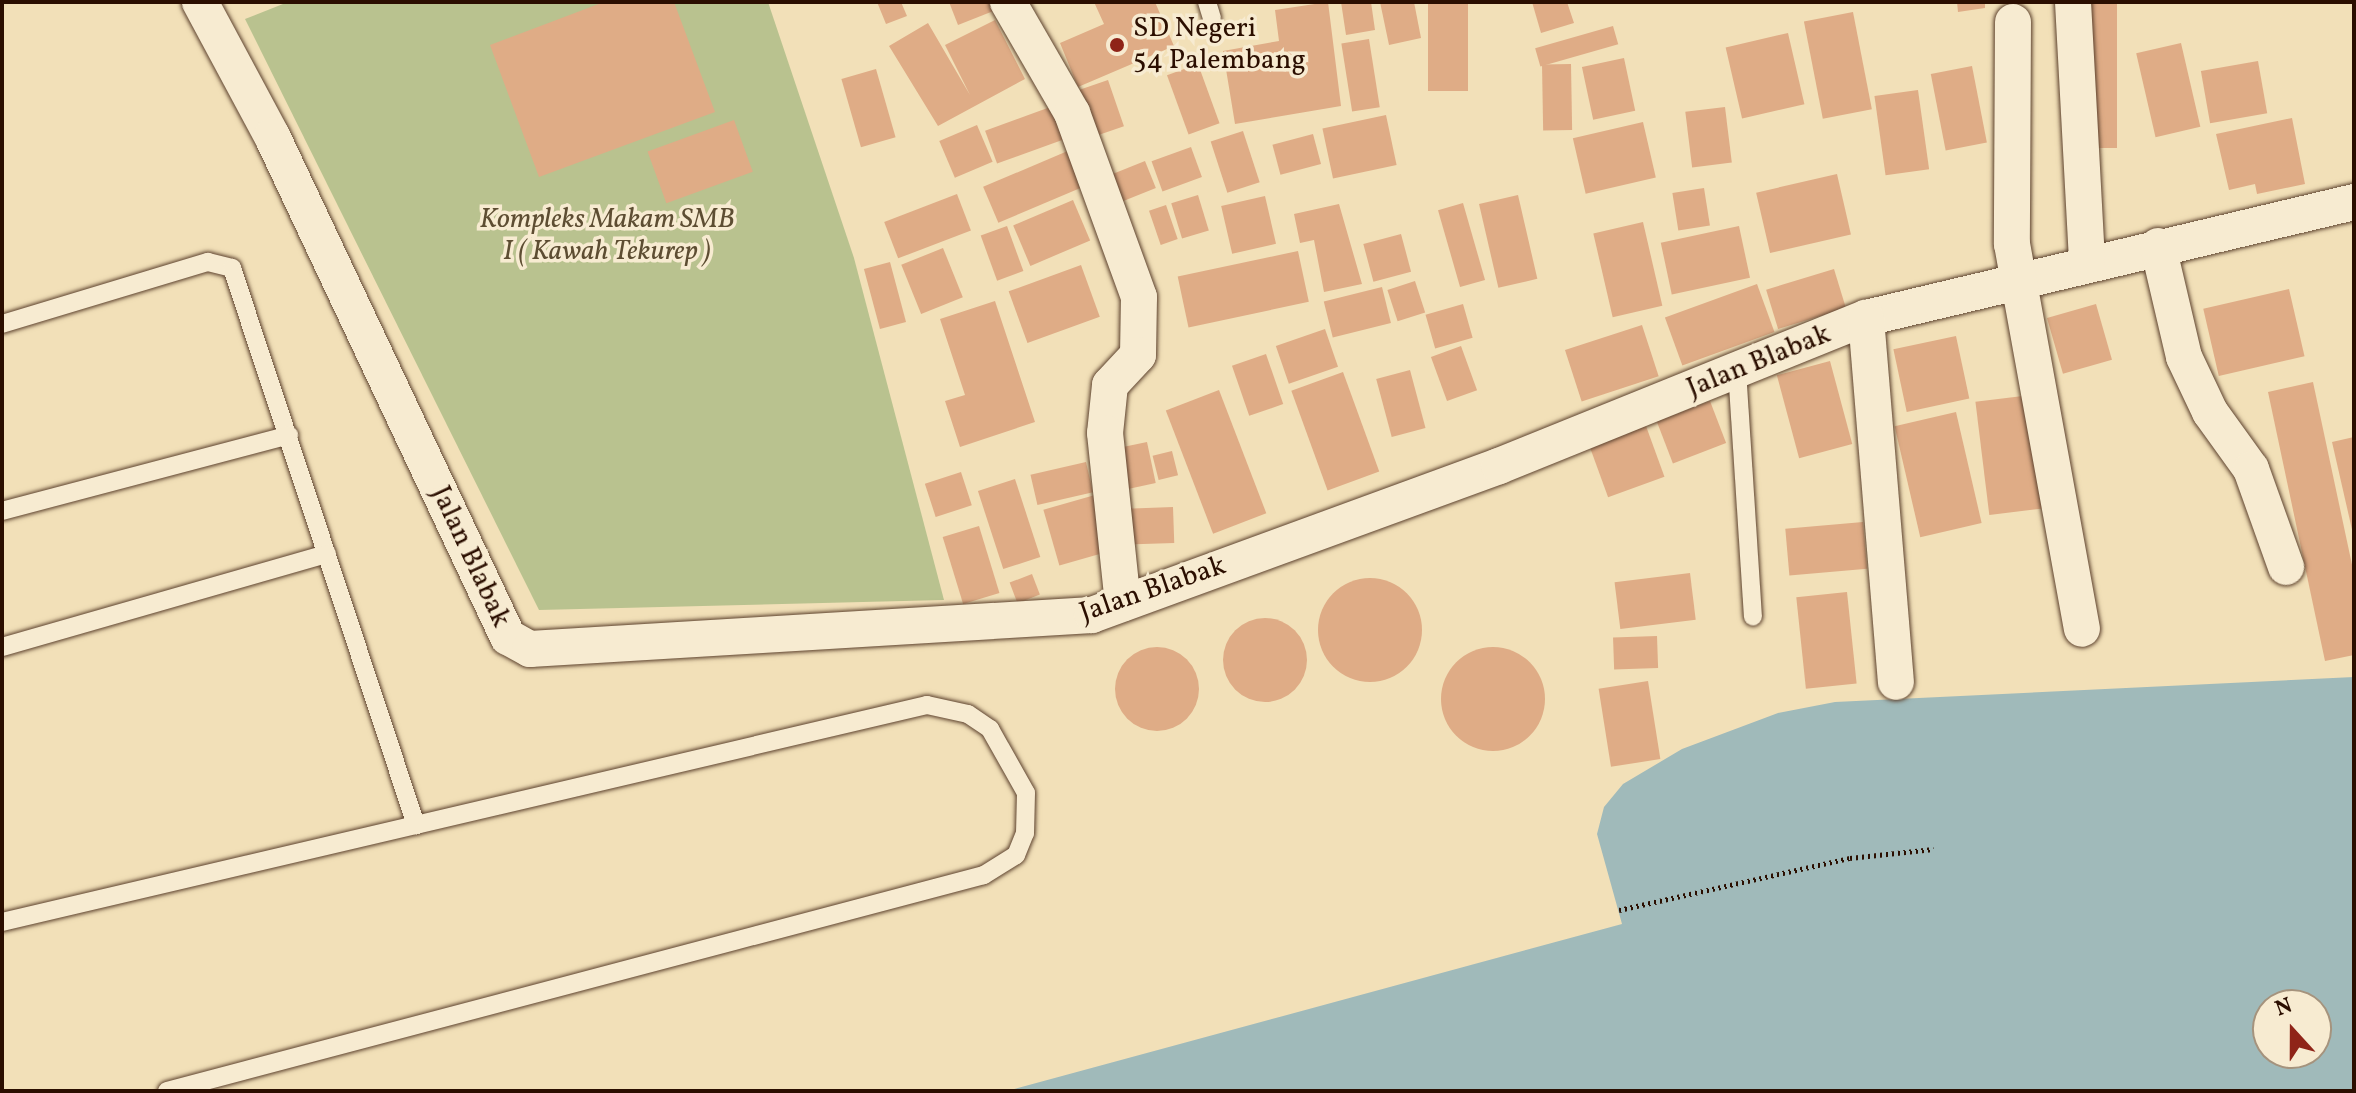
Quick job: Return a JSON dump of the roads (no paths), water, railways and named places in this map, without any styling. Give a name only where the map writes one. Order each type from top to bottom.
[{"type":"street","name":"Jalan Blabak","points":[[200,2],[514,644],[530,649],[1065,619],[1123,603],[1499,466],[1866,318],[2087,262],[2354,202]]},
{"type":"street","points":[[1008,2],[1082,134],[1139,297],[1138,355],[1110,385],[1105,433],[1123,603]]},
{"type":"street","points":[[2073,2],[2087,262]]},
{"type":"street","points":[[2013,22],[2010,218],[2023,278],[2082,629]]},
{"type":"street","points":[[2158,246],[2184,357],[2210,412],[2251,469],[2286,567]]},
{"type":"street","points":[[1866,318],[1896,682]]},
{"type":"lane","points":[[2,324],[222,262],[242,280],[416,825]]},
{"type":"lane","points":[[1737,370],[1753,616]]},
{"type":"lane","points":[[2,511],[289,435]]},
{"type":"lane","points":[[2,647],[327,554]]},
{"type":"lane","points":[[2,922],[927,705],[968,714],[990,729],[1026,793],[1025,833],[1016,855],[984,875],[167,1091]]},
{"type":"water","points":[[2354,677],[2354,1091],[1007,1091],[1622,924],[1597,834],[1604,807],[1623,784],[1682,749],[1778,713],[1835,702]]},
{"type":"place","name":"SD Negeri 54 Palembang","points":[[1117,45]]},
{"type":"park label","name":"Kompleks Makam SMB I ( Kawah Tekurep )","points":[[607,236]]}]
